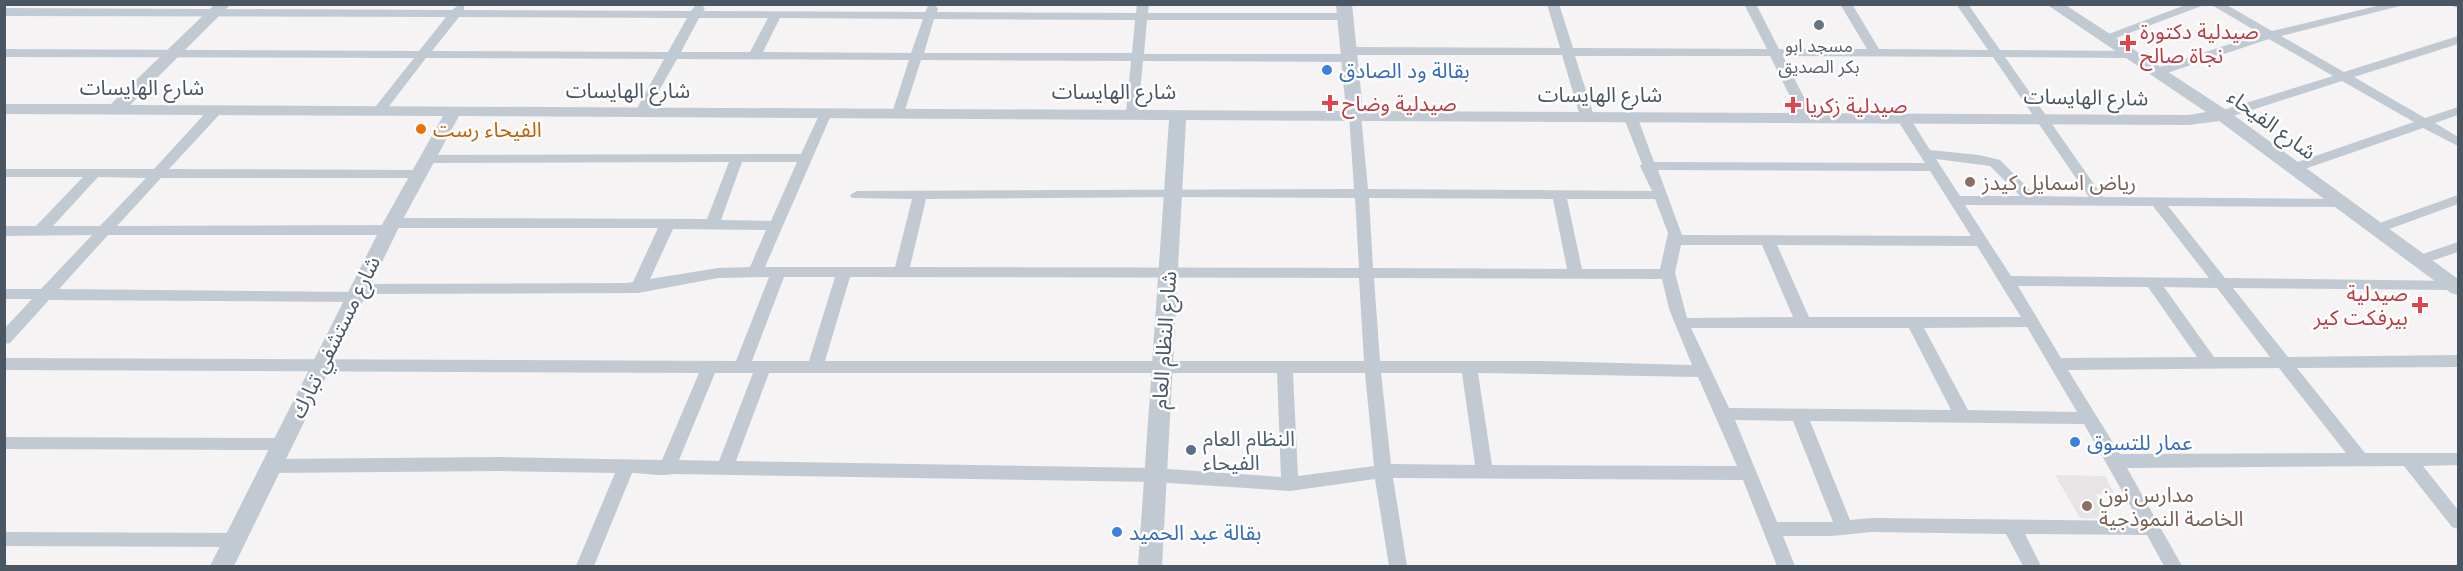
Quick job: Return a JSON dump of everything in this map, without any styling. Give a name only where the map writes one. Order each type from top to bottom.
[{"type":"street","points":[[1553,4],[1587,116]]},
{"type":"street","points":[[1750,4],[1807,117]]},
{"type":"street","points":[[1846,4],[1875,53]]},
{"type":"street","points":[[1962,4],[2100,202]]},
{"type":"street","name":"شارع الفيحاء","points":[[2053,4],[2222,115],[2456,286]]},
{"type":"street","points":[[2157,4],[2173,14]]},
{"type":"street","points":[[2216,4],[2458,142]]},
{"type":"street","points":[[2157,72],[2271,35],[2402,4]]},
{"type":"street","points":[[2104,38],[2195,5]]},
{"type":"street","points":[[115,110],[220,8]]},
{"type":"street","points":[[9,11],[220,8],[525,9],[698,10],[776,15],[932,10],[1345,11],[1363,195],[1373,367],[1383,471],[1398,567]]},
{"type":"street","points":[[378,111],[460,9]]},
{"type":"street","points":[[641,112],[698,10]]},
{"type":"street","points":[[898,113],[932,10]]},
{"type":"street","points":[[1132,113],[1143,10]]},
{"type":"street","points":[[754,57],[776,15]]},
{"type":"street","points":[[2222,115],[2458,40]]},
{"type":"street","points":[[4,53],[673,57],[1138,57],[1567,51],[2128,54]]},
{"type":"street","name":"شارع الهايسات","points":[[4,109],[2199,120],[2222,115]]},
{"type":"street","points":[[4,339],[215,111]]},
{"type":"street","name":"شارع مستشفي تبارك","points":[[222,567],[390,227],[454,111]]},
{"type":"street","points":[[2294,168],[2458,111]]},
{"type":"street","points":[[755,272],[826,113]]},
{"type":"street","name":"شارع النظام العام","points":[[1150,567],[1178,114]]},
{"type":"street","points":[[1630,116],[1647,166],[1672,223],[1676,240],[1668,265],[1668,274],[1682,323],[1750,473],[1785,567]]},
{"type":"street","points":[[1903,118],[2007,281],[2115,461],[2173,567]]},
{"type":"street","points":[[712,224],[738,158]]},
{"type":"street","points":[[4,173],[158,172],[805,158]]},
{"type":"street","points":[[1647,166],[1979,159],[1995,163],[2033,201]]},
{"type":"street","points":[[40,231],[95,173]]},
{"type":"street","points":[[856,195],[1173,193],[1660,195]]},
{"type":"street","points":[[901,272],[920,194]]},
{"type":"street","points":[[1559,196],[1576,275]]},
{"type":"street","points":[[2376,229],[2458,199]]},
{"type":"street","points":[[1954,200],[2343,203]]},
{"type":"street","points":[[2158,203],[2360,459]]},
{"type":"street","points":[[4,231],[668,223],[775,226]]},
{"type":"street","points":[[638,288],[668,223]]},
{"type":"street","points":[[1676,240],[1981,241]]},
{"type":"street","points":[[1768,241],[1803,322]]},
{"type":"street","points":[[2419,260],[2458,247]]},
{"type":"street","points":[[4,294],[357,293],[638,288],[704,275],[755,272],[1668,274]]},
{"type":"street","points":[[742,367],[778,272]]},
{"type":"street","points":[[816,366],[844,272]]},
{"type":"street","points":[[2007,281],[2456,286]]},
{"type":"street","points":[[2153,283],[2210,363]]},
{"type":"street","points":[[1682,323],[2031,322]]},
{"type":"street","points":[[1914,323],[1962,417]]},
{"type":"street","points":[[2056,364],[2458,361]]},
{"type":"street","points":[[4,364],[1468,367],[1704,371]]},
{"type":"street","points":[[667,469],[709,367]]},
{"type":"street","points":[[725,468],[763,367]]},
{"type":"street","points":[[1285,367],[1290,484]]},
{"type":"street","points":[[1468,367],[1484,471]]},
{"type":"street","points":[[1724,414],[2088,417]]},
{"type":"street","points":[[1800,414],[1844,526]]},
{"type":"street","points":[[4,443],[282,444]]},
{"type":"street","points":[[2408,459],[2458,522]]},
{"type":"street","points":[[2115,461],[2458,459]]},
{"type":"street","points":[[272,466],[499,464],[667,469],[1154,475],[1290,484],[1383,471],[1750,473]]},
{"type":"street","points":[[585,567],[625,468]]},
{"type":"street","points":[[1771,529],[2011,525],[2152,528]]},
{"type":"street","points":[[2011,525],[2032,567]]},
{"type":"street","points":[[4,539],[234,540]]},
{"type":"shaded area","name":"مدارس نون الخاصة النموذجية","points":[[2055,475],[2105,476],[2114,493],[2096,494],[2110,519],[2080,518]]},
{"type":"place","name":"مسجد ابو بكر الصديق","points":[[1819,25]]},
{"type":"place","name":"صيدلية دكتورة نجاة صالح","points":[[2128,43]]},
{"type":"place","name":"بقالة ود الصادق","points":[[1327,70]]},
{"type":"place","name":"صيدلية وضاح","points":[[1330,103]]},
{"type":"place","name":"صيدلية زكريا","points":[[1793,105]]},
{"type":"place","name":"الفيحاء رست","points":[[421,129]]},
{"type":"place","name":"رياض اسمايل كيدز","points":[[1970,182]]},
{"type":"place","name":"صيدلية بيرفكت كير","points":[[2420,305]]},
{"type":"place","name":"عمار للتسوق","points":[[2075,442]]},
{"type":"place","name":"النظام العام الفيحاء","points":[[1191,450]]},
{"type":"place","name":"مدارس نون الخاصة النموذجية","points":[[2087,506]]},
{"type":"place","name":"بقالة عبد الحميد","points":[[1117,532]]}]
